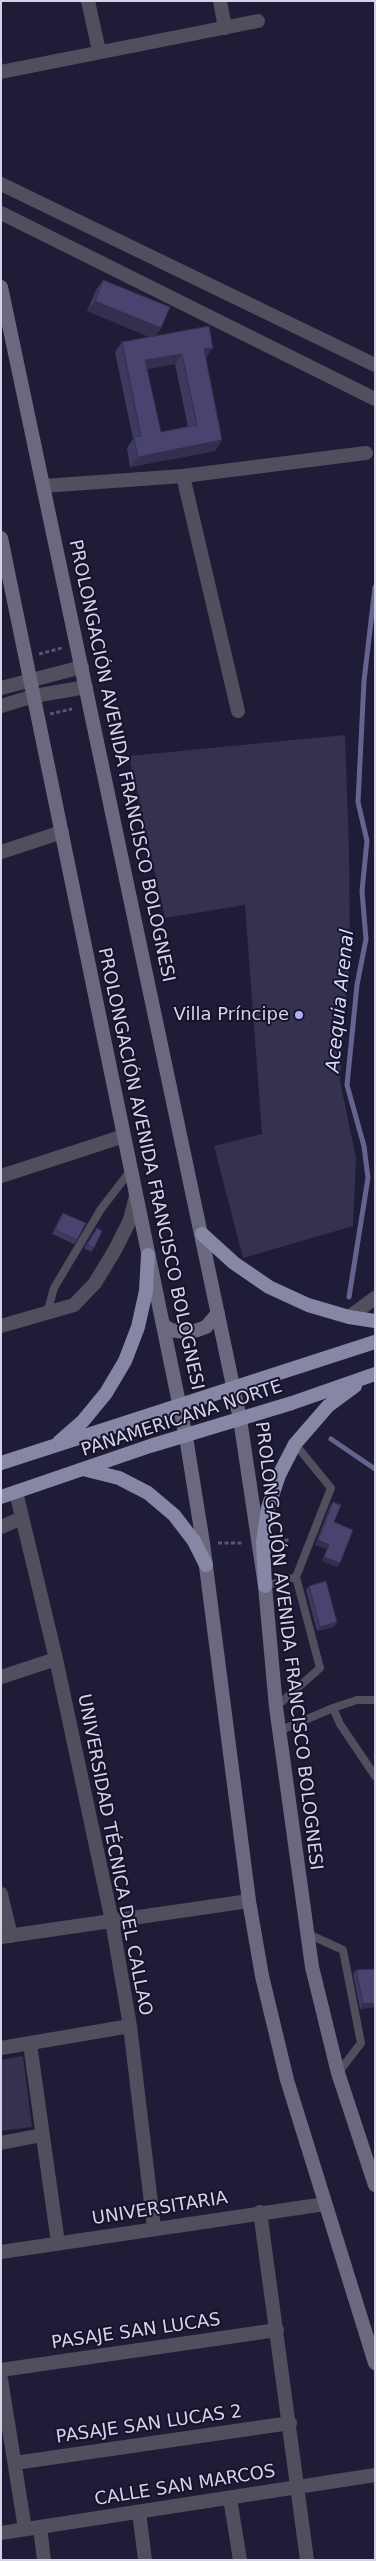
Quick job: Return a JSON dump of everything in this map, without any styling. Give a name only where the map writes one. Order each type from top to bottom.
[{"type":"highway","points":[[202,1234],[234,1263],[269,1286],[308,1305],[349,1317],[375,1321]]},
{"type":"highway","points":[[56,1445],[89,1414],[106,1393],[125,1361],[138,1327],[144,1300],[148,1255]]},
{"type":"highway","name":"PANAMERICANA NORTE","points":[[1,1463],[375,1342]]},
{"type":"highway","points":[[265,1586],[260,1543],[268,1508],[279,1475],[295,1444],[328,1406],[372,1375]]},
{"type":"highway","name":"PANAMERICANA NORTE","points":[[1,1497],[87,1470],[150,1446],[186,1437],[372,1375]]},
{"type":"highway","points":[[87,1470],[119,1478],[148,1493],[174,1515],[194,1541],[206,1565]]},
{"type":"main road","name":"PROLONGACIÓN AVENIDA FRANCISCO BOLOGNESI","points":[[1,287],[234,1388],[260,1543]]},
{"type":"main road","name":"PROLONGACIÓN AVENIDA FRANCISCO BOLOGNESI","points":[[1,538],[186,1437],[204,1543],[250,1901],[272,2026],[375,2363]]},
{"type":"main road","points":[[163,1325],[171,1330],[189,1333],[206,1327],[218,1314]]},
{"type":"main road","name":"PROLONGACIÓN AVENIDA FRANCISCO BOLOGNESI","points":[[265,1586],[276,1708],[306,1934],[338,2073],[375,2184]]},
{"type":"street","points":[[88,1],[99,51]]},
{"type":"street","points":[[220,1],[225,28]]},
{"type":"street","points":[[1,72],[99,51],[258,21]]},
{"type":"street","points":[[1,184],[375,365]]},
{"type":"street","points":[[1,213],[375,399]]},
{"type":"street","points":[[43,486],[184,476],[366,453]]},
{"type":"street","points":[[184,476],[238,712]]},
{"type":"street","points":[[1,688],[82,667]]},
{"type":"street","points":[[1,706],[34,696],[86,687]]},
{"type":"street","points":[[1,852],[62,832]]},
{"type":"street","points":[[1,1176],[124,1136]]},
{"type":"street","points":[[1,1326],[74,1305],[95,1283],[130,1220],[136,1196]]},
{"type":"street","points":[[349,1317],[375,1298]]},
{"type":"street","name":"UNIVERSIDAD TÉCNICA DEL CALLAO","points":[[16,1492],[56,1659],[112,1921],[130,2026],[154,2228]]},
{"type":"street","points":[[1,1527],[22,1518]]},
{"type":"street","points":[[1,1677],[56,1659]]},
{"type":"street","points":[[1,1894],[6,1937],[250,1901]]},
{"type":"street","points":[[1,2048],[130,2026]]},
{"type":"street","points":[[30,2044],[58,2243]]},
{"type":"street","points":[[1,2143],[42,2135]]},
{"type":"street","name":"UNIVERSITARIA","points":[[1,2252],[260,2212],[325,2204]]},
{"type":"street","points":[[260,2212],[299,2487],[307,2560]]},
{"type":"street","name":"PASAJE SAN LUCAS","points":[[1,2370],[277,2330]]},
{"type":"street","points":[[1,2378],[25,2529]]},
{"type":"street","name":"PASAJE SAN LUCAS 2","points":[[15,2464],[290,2423]]},
{"type":"street","name":"CALLE SAN MARCOS","points":[[1,2533],[375,2475]]},
{"type":"street","points":[[230,2498],[240,2560]]},
{"type":"street","points":[[139,2512],[146,2560]]},
{"type":"street","points":[[40,2527],[44,2560]]},
{"type":"lane","points":[[46,1313],[54,1288],[101,1208],[131,1170]]},
{"type":"lane","points":[[276,1708],[320,1668],[296,1577],[331,1488],[295,1444]]},
{"type":"lane","points":[[265,1586],[296,1577]]},
{"type":"lane","points":[[279,1731],[332,1708],[357,1700],[375,1700]]},
{"type":"lane","points":[[332,1708],[340,1724],[375,1776]]},
{"type":"lane","points":[[306,1934],[343,1950],[361,2043],[338,2073]]},
{"type":"path","points":[[36,655],[62,648]]},
{"type":"path","points":[[47,714],[72,709]]},
{"type":"path","points":[[204,1543],[260,1543],[289,1540]]},
{"type":"shaded area","name":"Villa Príncipe","points":[[345,735],[350,950],[340,1081],[356,1158],[353,1226],[243,1258],[214,1146],[262,1134],[245,905],[165,918],[129,756]]},
{"type":"shaded area","points":[[23,2056],[32,2127],[1,2131],[1,2060]]},
{"type":"building","points":[[103,280],[170,307],[161,328],[95,301]]},
{"type":"building","points":[[209,326],[213,348],[204,349],[222,440],[138,457],[134,437],[141,436],[122,342]],"holes":[[[182,354],[197,425],[161,432],[145,360]]]},
{"type":"building","points":[[63,1213],[86,1223],[77,1240],[55,1230]]},
{"type":"building","points":[[97,1228],[102,1231],[94,1248],[87,1244]]},
{"type":"building","points":[[333,1502],[341,1505],[334,1522],[353,1530],[340,1563],[324,1557],[329,1545],[318,1540]]},
{"type":"building","points":[[326,1581],[337,1622],[320,1627],[309,1586]]},
{"type":"building","points":[[375,1969],[375,2003],[363,2004],[356,1970]]},
{"type":"waterway","name":"Acequia Arenal","points":[[349,1297],[368,1178],[364,1146],[347,1085],[357,985],[366,939],[362,891],[367,841],[358,802],[364,681],[375,587]]},
{"type":"waterway","name":"Acequia Arenal","points":[[331,1439],[375,1469]]},
{"type":"place","name":"Villa Príncipe","points":[[299,1015]]}]
